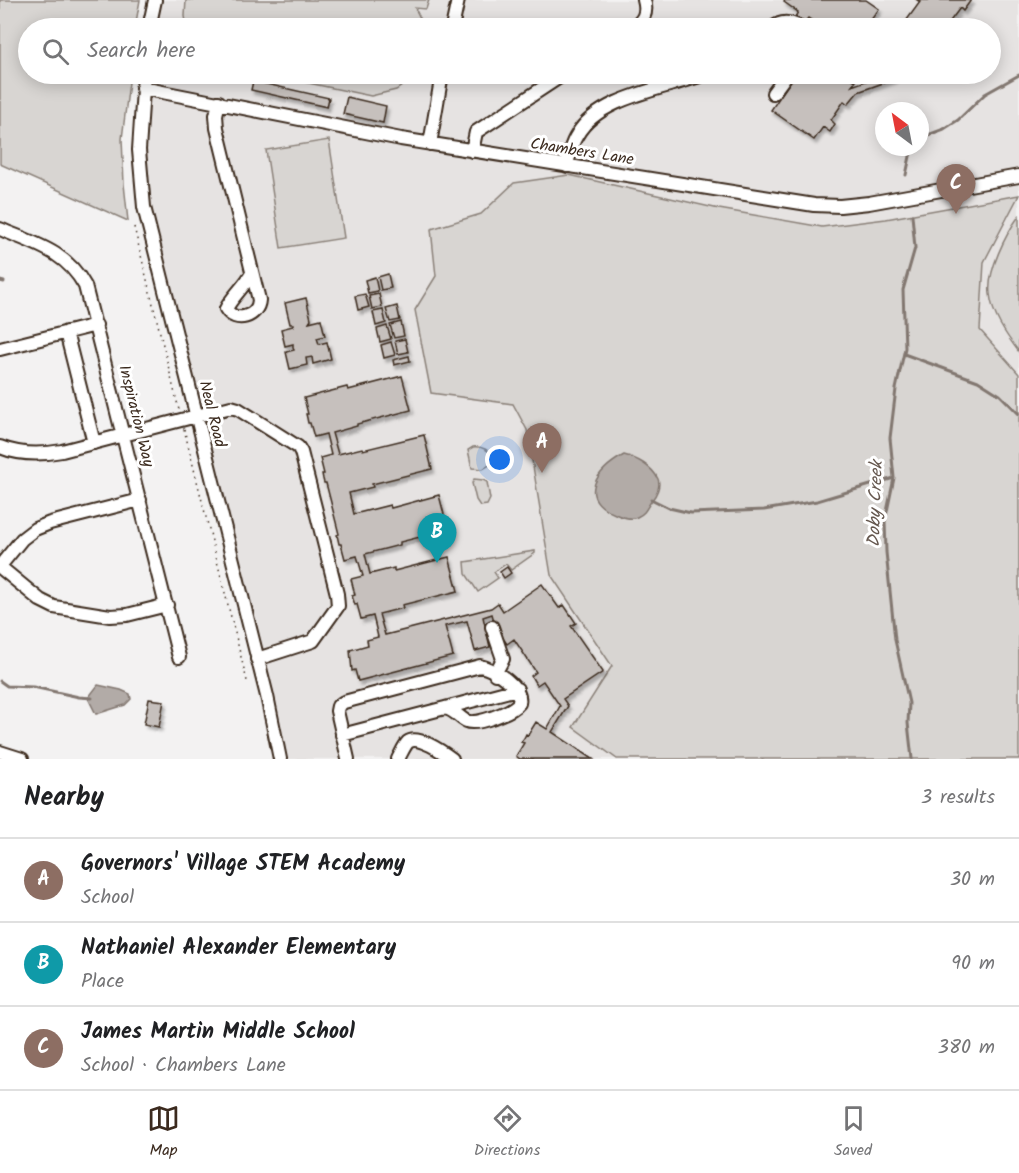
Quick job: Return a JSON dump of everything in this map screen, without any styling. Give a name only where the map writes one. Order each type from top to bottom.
[{"type":"street","points":[[151,18],[155,0]]},
{"type":"street","points":[[454,18],[458,0]]},
{"type":"street","points":[[644,0],[646,15],[644,18]]},
{"type":"street","name":"Neal Road","points":[[143,84],[139,150],[144,207],[280,759]]},
{"type":"street","points":[[430,144],[440,84]]},
{"type":"street","points":[[472,151],[476,132],[549,84]]},
{"type":"street","points":[[567,166],[571,146],[576,136],[584,124],[596,114],[627,99],[674,84]]},
{"type":"street","points":[[773,93],[780,84]]},
{"type":"street","name":"Chambers Lane","points":[[142,88],[430,144],[787,202],[826,206],[869,202],[1019,176]]},
{"type":"street","points":[[219,102],[216,115],[217,128],[252,273]]},
{"type":"street","name":"Inspiration Way","points":[[0,229],[66,260],[77,272],[85,286],[179,657]]},
{"type":"street","points":[[0,349],[96,325]]},
{"type":"street","points":[[66,332],[94,443]]},
{"type":"street","points":[[0,447],[12,452],[42,454],[124,436],[231,407],[238,409],[298,447],[313,497],[338,606],[313,641],[257,659]]},
{"type":"street","points":[[140,500],[35,529],[22,539],[0,567],[40,600],[54,607],[110,616],[127,615],[166,605]]},
{"type":"street","points":[[492,627],[503,659],[495,674]]},
{"type":"street","points":[[348,759],[337,711],[338,706],[344,702],[477,667],[484,667],[495,674],[517,689],[520,695],[519,703],[506,714],[468,722],[453,710],[441,709]]},
{"type":"street","points":[[342,735],[517,689]]},
{"type":"street","points":[[398,759],[408,742],[416,740],[452,759]]},
{"type":"street","points":[[0,752],[22,759]]},
{"type":"path","points":[[134,227],[179,407]]},
{"type":"path","points":[[186,434],[248,685]]},
{"type":"shaded area","points":[[0,0],[140,0],[137,18],[18,18],[18,84],[129,84],[122,139],[128,221],[0,164]]},
{"type":"shaded area","points":[[162,0],[1019,0],[1019,457],[894,759],[288,759],[151,205],[146,139],[151,84],[1001,84],[1001,18],[159,18]]},
{"type":"shaded area","points":[[186,0],[429,0],[426,9],[415,8],[420,18],[185,18]]},
{"type":"shaded area","points":[[313,84],[405,84],[396,90],[371,96]]},
{"type":"shaded area","points":[[329,140],[344,238],[281,248],[266,150]]},
{"type":"shaded area","points":[[569,175],[719,209],[822,227],[886,219],[1019,195],[984,262],[980,330],[1019,374],[1019,759],[617,759],[573,727],[612,666],[551,575],[527,430],[513,404],[431,393],[415,310],[436,276],[431,229],[481,214],[514,183]]},
{"type":"shaded area","points":[[1019,216],[1019,352],[997,317],[991,302],[990,285],[998,253]]},
{"type":"shaded area","points":[[473,447],[488,451],[493,456],[493,463],[483,469],[472,468],[468,450]]},
{"type":"shaded area","points":[[624,455],[648,466],[659,482],[656,493],[646,510],[635,518],[620,516],[603,507],[596,500],[594,492],[599,476],[614,461]]},
{"type":"shaded area","points":[[474,479],[487,482],[490,499],[487,505],[480,506],[476,500],[472,483]]},
{"type":"shaded area","points":[[535,551],[511,570],[506,564],[494,572],[498,578],[478,592],[466,574],[465,562]]},
{"type":"shaded area","points":[[98,685],[121,690],[130,694],[131,699],[125,705],[96,714],[88,698]]},
{"type":"building","points":[[785,0],[866,0],[879,9],[872,18],[796,18],[798,12],[784,2]]},
{"type":"building","points":[[917,0],[971,0],[963,11],[960,8],[952,18],[908,18],[920,2]]},
{"type":"building","points":[[252,84],[266,84],[329,98],[327,107],[251,90]]},
{"type":"building","points":[[788,84],[854,84],[852,86],[880,84],[858,92],[848,104],[844,101],[831,120],[835,124],[830,132],[823,127],[814,140],[771,110]]},
{"type":"building","points":[[347,97],[386,106],[383,123],[343,114]]},
{"type":"building","points":[[388,274],[391,288],[381,290],[378,277]]},
{"type":"building","points":[[375,277],[378,291],[368,293],[365,280]]},
{"type":"building","points":[[365,294],[369,307],[358,310],[355,296]]},
{"type":"building","points":[[379,294],[382,307],[372,309],[369,296]]},
{"type":"building","points":[[306,298],[311,319],[309,322],[321,319],[325,336],[317,338],[319,344],[327,342],[331,359],[313,364],[312,357],[306,358],[307,365],[290,369],[286,352],[294,350],[293,344],[285,346],[281,329],[293,326],[293,324],[290,324],[285,303]]},
{"type":"building","points":[[397,306],[400,320],[390,322],[386,309]]},
{"type":"building","points":[[383,310],[386,323],[376,326],[373,312]]},
{"type":"building","points":[[401,322],[404,336],[394,338],[390,325]]},
{"type":"building","points":[[387,326],[391,339],[380,342],[377,329]]},
{"type":"building","points":[[405,339],[408,352],[398,354],[395,341]]},
{"type":"building","points":[[391,342],[395,355],[384,358],[381,345]]},
{"type":"building","points":[[409,356],[410,361],[394,365],[393,360]]},
{"type":"building","points":[[402,376],[411,410],[332,433],[338,454],[424,435],[432,469],[372,484],[373,487],[349,493],[354,514],[390,505],[391,508],[439,495],[448,530],[400,542],[400,545],[365,554],[370,574],[394,568],[394,571],[449,557],[458,591],[402,605],[403,608],[379,614],[385,635],[491,608],[498,603],[503,611],[542,584],[559,608],[564,605],[576,623],[571,626],[603,672],[563,699],[568,706],[552,732],[593,759],[520,759],[516,756],[524,743],[521,742],[536,722],[547,729],[560,706],[543,681],[537,685],[534,681],[531,676],[536,672],[514,639],[507,644],[496,628],[492,614],[483,617],[490,647],[475,651],[467,621],[445,626],[453,656],[358,681],[355,670],[352,671],[350,650],[368,645],[367,640],[378,637],[373,616],[361,619],[352,596],[355,595],[351,579],[363,576],[357,556],[345,559],[341,544],[339,544],[337,535],[339,534],[326,483],[324,483],[320,458],[331,455],[326,434],[314,437],[310,423],[308,423],[304,398],[347,387],[348,390]]},
{"type":"building","points":[[507,567],[511,573],[504,578],[500,572]]},
{"type":"building","points":[[149,699],[164,701],[159,727],[144,724]]},
{"type":"waterway","name":"Doby Creek","points":[[929,135],[958,120],[985,94],[1019,75]]},
{"type":"waterway","name":"Doby Creek","points":[[906,175],[910,156]]},
{"type":"waterway","name":"Doby Creek","points":[[912,215],[915,248],[903,290],[905,348],[896,389],[890,438],[894,478],[885,521],[895,640],[909,703],[908,723],[912,759]]},
{"type":"waterway","points":[[0,281],[4,282]]},
{"type":"waterway","points":[[904,354],[978,381],[1000,395],[1019,414]]},
{"type":"waterway","points":[[651,499],[669,508],[691,513],[764,510],[817,501],[894,478]]},
{"type":"waterway","points":[[0,681],[7,686],[33,687],[92,698]]},
{"type":"place","name":"James Martin Middle School","points":[[956,214]]},
{"type":"place","name":"Governors' Village STEM Academy","points":[[542,473]]},
{"type":"place","name":"Nathaniel Alexander Elementary","points":[[437,563]]}]
